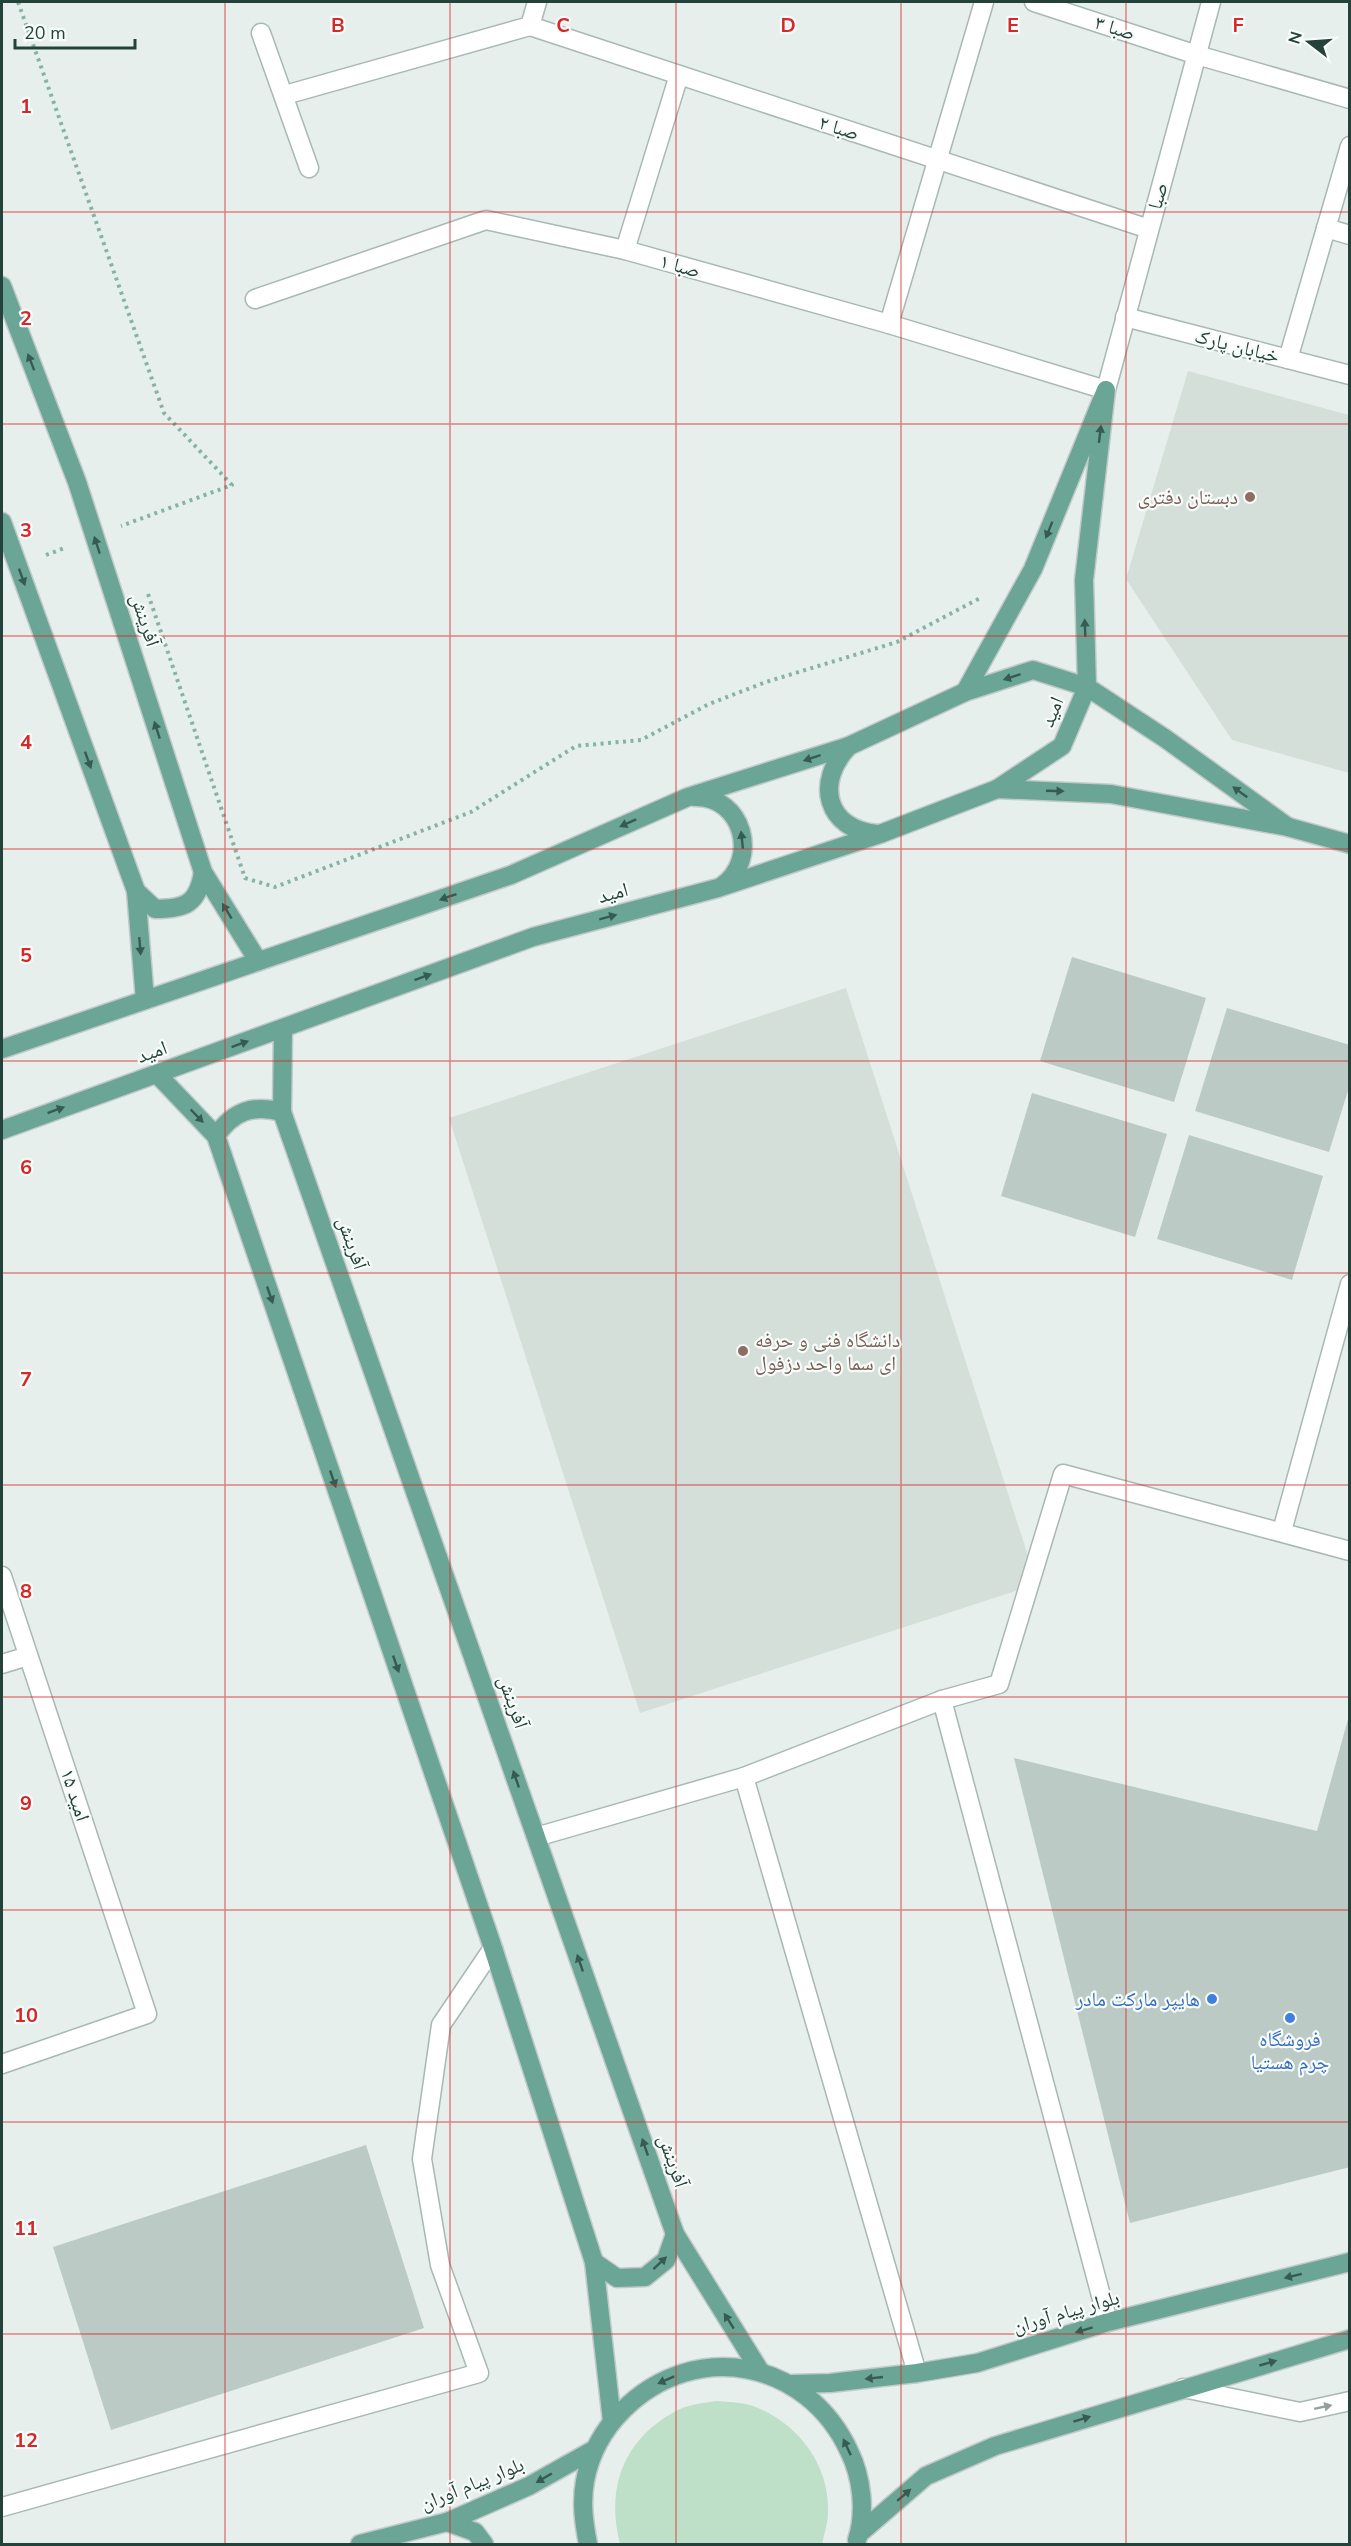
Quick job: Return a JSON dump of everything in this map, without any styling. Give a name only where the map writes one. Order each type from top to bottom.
[{"type":"main road","name":"آفرینش","points":[[2,286],[77,482],[203,872],[258,962]]},
{"type":"main road","points":[[965,692],[1033,569],[1106,390]]},
{"type":"main road","points":[[1106,390],[1084,580],[1088,687],[1166,738],[1288,827]]},
{"type":"main road","points":[[2,522],[136,891],[145,1000]]},
{"type":"main road","name":"امید","points":[[2,1049],[511,875],[688,797],[849,746],[965,692],[1033,670],[1088,687],[1062,746],[997,789],[880,834],[718,888],[532,937],[2,1130]]},
{"type":"main road","points":[[849,746],[837,758],[830,772],[828,787],[831,802],[838,817],[850,827],[865,833],[880,834]]},
{"type":"main road","points":[[997,789],[1111,794],[1288,827],[1350,844]]},
{"type":"main road","points":[[688,797],[702,797],[730,810],[739,822],[744,837],[744,852],[739,867],[730,880],[718,888]]},
{"type":"main road","points":[[136,891],[155,909],[178,909],[192,900],[201,887],[203,872]]},
{"type":"main road","name":"آفرینش","points":[[283,1028],[282,1112],[675,2234],[760,2371]]},
{"type":"main road","points":[[157,1074],[216,1136],[493,1948],[594,2262],[612,2421]]},
{"type":"main road","points":[[216,1136],[225,1123],[237,1113],[252,1108],[267,1108],[282,1112]]},
{"type":"main road","points":[[594,2262],[617,2278],[645,2277],[666,2260],[675,2234]]},
{"type":"main road","name":"بلوار پیام آوران","points":[[792,2384],[830,2383],[917,2373],[977,2363],[1108,2322],[1350,2262]]},
{"type":"main road","points":[[858,2539],[926,2476],[994,2446],[1350,2339]]},
{"type":"main road","points":[[588,2544],[583,2514],[585,2481],[595,2449],[612,2421],[635,2397],[663,2380],[694,2369],[727,2366],[760,2371],[792,2384],[819,2405],[841,2432],[855,2464],[862,2498],[858,2539]]},
{"type":"main road","name":"بلوار پیام آوران","points":[[360,2544],[447,2522],[529,2486],[595,2449]]},
{"type":"main road","points":[[447,2522],[475,2532],[484,2544]]},
{"type":"street","points":[[285,95],[530,26],[537,2]]},
{"type":"street","points":[[889,324],[984,2]]},
{"type":"street","name":"صبا ۳","points":[[1034,2],[1197,55],[1350,99]]},
{"type":"street","name":"صبا","points":[[1106,390],[1211,2]]},
{"type":"street","name":"صبا ۲","points":[[530,26],[1149,229]]},
{"type":"street","points":[[261,33],[285,95],[309,168]]},
{"type":"street","points":[[625,250],[679,75]]},
{"type":"street","points":[[1288,359],[1350,146]]},
{"type":"street","name":"صبا ۱","points":[[255,299],[486,220],[625,250],[889,324],[1106,390]]},
{"type":"street","points":[[1326,228],[1350,235]]},
{"type":"street","name":"خیابان پارک","points":[[1125,317],[1350,375]]},
{"type":"street","points":[[1282,1531],[1350,1284]]},
{"type":"street","points":[[536,1837],[744,1777],[942,1700],[999,1684],[1063,1474],[1350,1551]]},
{"type":"street","name":"امید ۱۵","points":[[2,1576],[147,2014],[2,2064]]},
{"type":"street","points":[[2,1664],[28,1656]]},
{"type":"street","points":[[942,1700],[1108,2322]]},
{"type":"street","points":[[744,1777],[917,2373]]},
{"type":"street","points":[[2,2507],[479,2373],[440,2265],[422,2159],[441,2025],[493,1948]]},
{"type":"street","points":[[1183,2388],[1300,2412],[1350,2401]]},
{"type":"path","points":[[18,2],[164,413],[232,485],[18,566]]},
{"type":"path","points":[[124,525],[128,536]]},
{"type":"path","points":[[147,591],[245,878],[275,888],[471,812],[576,746],[641,740],[709,704],[757,685],[897,642],[1033,569]]},
{"type":"shaded area","name":"دبستان دفتری","points":[[1188,371],[1349,415],[1349,773],[1232,740],[1126,579]]},
{"type":"shaded area","name":"دانشگاه فنی و حرفه ای سما واحد دزفول","points":[[846,988],[1037,1584],[640,1713],[449,1118]]},
{"type":"green space","points":[[716,2401],[749,2405],[769,2413],[797,2434],[808,2447],[817,2462],[827,2495],[828,2517],[822,2544],[620,2544],[615,2502],[624,2465],[633,2448],[645,2433],[680,2409]]},
{"type":"building","points":[[1072,957],[1206,998],[1174,1102],[1040,1061]]},
{"type":"building","points":[[1227,1008],[1350,1045],[1350,1084],[1329,1152],[1195,1111]]},
{"type":"building","points":[[1032,1093],[1167,1134],[1135,1237],[1001,1196]]},
{"type":"building","points":[[1189,1135],[1323,1176],[1292,1280],[1157,1239]]},
{"type":"building","name":"هایپر مارکت مادر","points":[[1350,1712],[1350,2167],[1130,2223],[1014,1758],[1317,1831]]},
{"type":"building","points":[[366,2145],[424,2328],[111,2430],[53,2247]]},
{"type":"place","name":"دبستان دفتری","points":[[1250,497]]},
{"type":"place","name":"دانشگاه فنی و حرفه ای سما واحد دزفول","points":[[743,1351]]},
{"type":"place","name":"هایپر مارکت مادر","points":[[1212,1999]]},
{"type":"place","name":"فروشگاه چرم هستیا","points":[[1290,2018]]}]
